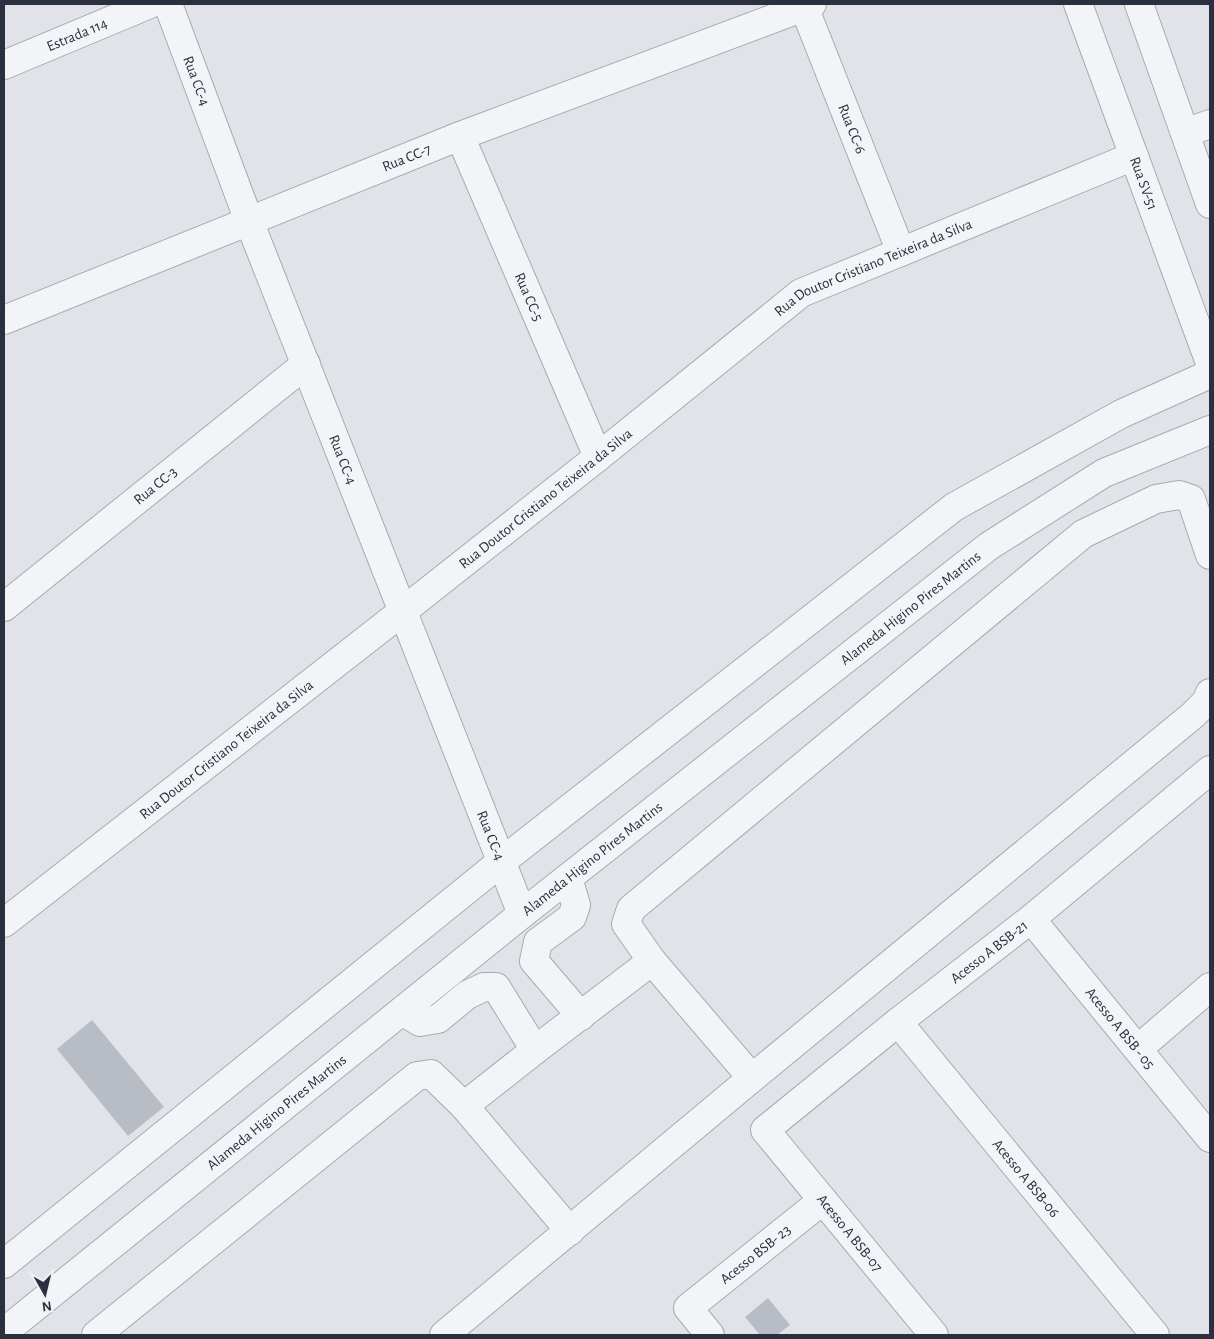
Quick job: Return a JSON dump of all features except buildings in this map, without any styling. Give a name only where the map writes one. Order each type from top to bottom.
[{"type":"street","name":"Estrada 114","points":[[4,66],[150,4]]},
{"type":"street","name":"Rua CC-4","points":[[168,4],[249,221],[522,914]]},
{"type":"street","name":"Rua SV-51","points":[[1078,4],[1210,363]]},
{"type":"street","points":[[1139,4],[1210,204]]},
{"type":"street","name":"Rua CC-7","points":[[4,320],[460,136],[808,5]]},
{"type":"street","name":"Rua CC-6","points":[[808,5],[901,252]]},
{"type":"street","points":[[1185,133],[1210,124]]},
{"type":"street","name":"Rua CC-5","points":[[460,136],[598,457]]},
{"type":"street","name":"Rua Doutor Cristiano Teixeira da Silva","points":[[4,923],[598,457],[801,292],[1134,156]]},
{"type":"street","name":"Rua CC-3","points":[[4,607],[306,364]]},
{"type":"street","points":[[4,1264],[501,862],[954,507],[1121,414],[1210,374]]},
{"type":"street","name":"Alameda Higino Pires Martins","points":[[4,1332],[522,914],[989,546],[1104,473],[1210,430]]},
{"type":"street","points":[[752,1078],[652,961],[626,924],[631,909],[1083,534],[1156,499],[1179,495],[1191,499],[1210,555]]},
{"type":"street","points":[[444,1335],[752,1078],[1193,715],[1206,702],[1210,692]]},
{"type":"street","name":"Acesso A BSB-21","points":[[766,1130],[898,1022],[1031,919],[1210,770]]},
{"type":"street","points":[[568,878],[576,905],[572,917],[538,942],[534,961],[581,1016]]},
{"type":"street","name":"Acesso A BSB - 05","points":[[1031,919],[1210,1138]]},
{"type":"street","points":[[464,1106],[652,961]]},
{"type":"street","points":[[402,1011],[420,1022],[438,1019],[467,995],[484,987],[496,987],[535,1050]]},
{"type":"street","points":[[1138,1049],[1210,987]]},
{"type":"street","name":"Acesso A BSB-06","points":[[898,1022],[1155,1335]]},
{"type":"street","points":[[96,1335],[416,1076],[431,1074],[464,1106],[570,1231]]},
{"type":"street","name":"Acesso A BSB-07","points":[[766,1130],[934,1335]]},
{"type":"street","name":"Acesso BSB- 23","points":[[710,1335],[688,1308],[822,1200]]}]
